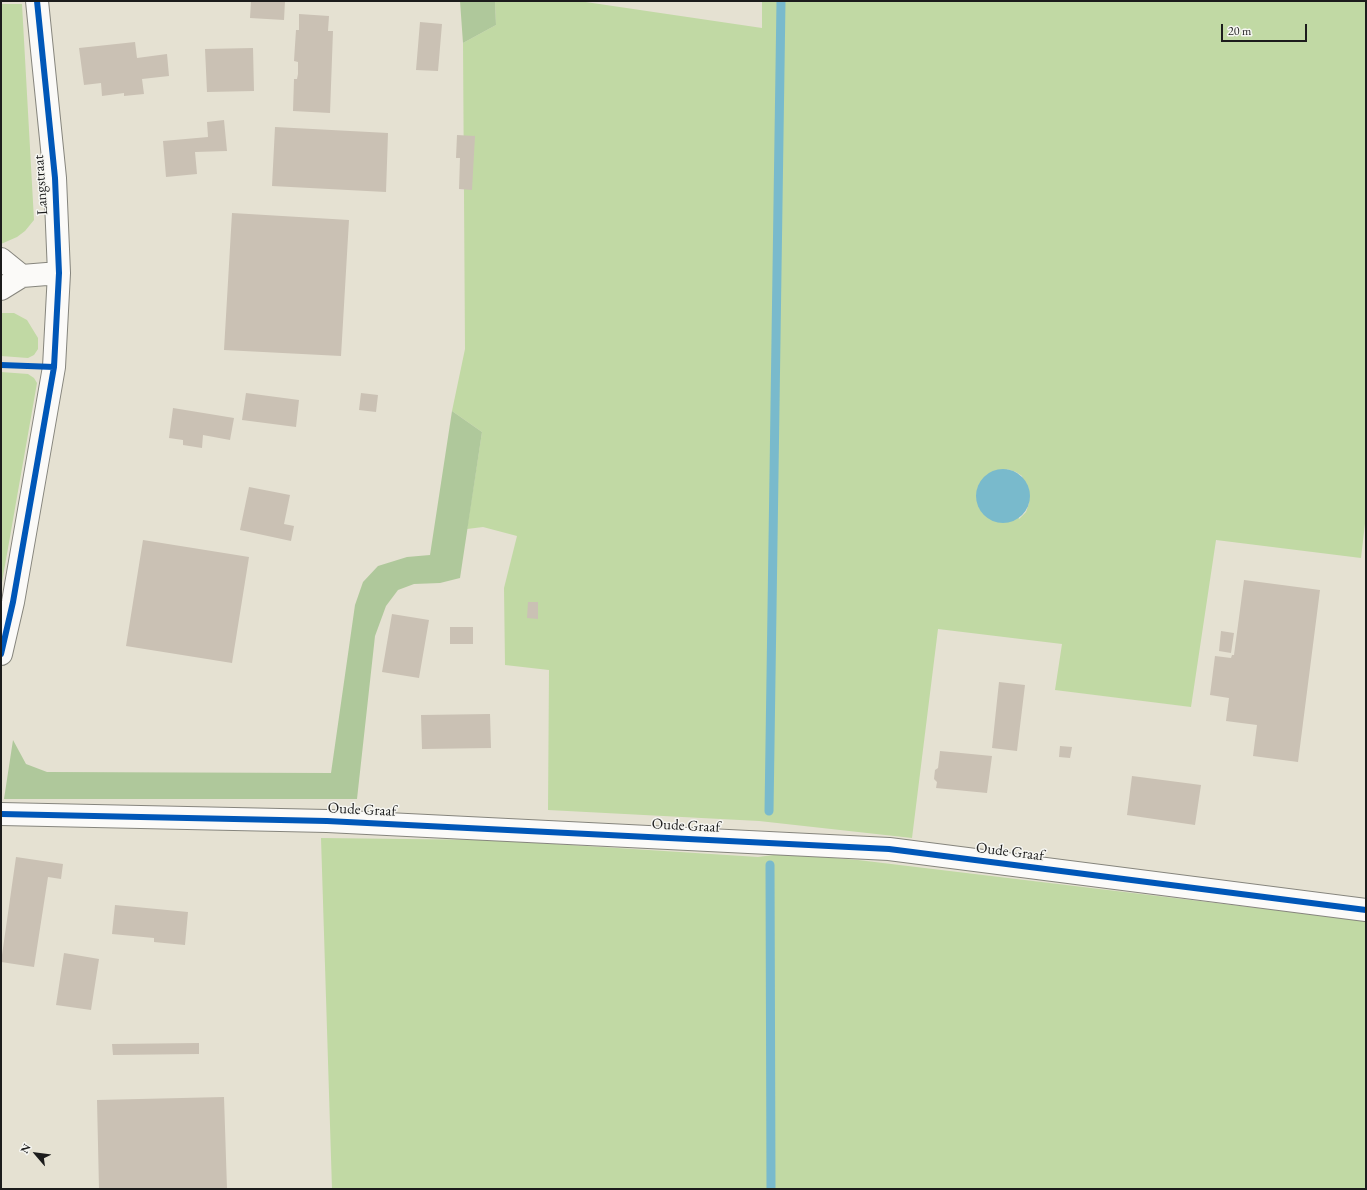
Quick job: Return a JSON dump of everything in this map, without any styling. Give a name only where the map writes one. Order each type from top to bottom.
[{"type":"street","name":"Langstraat","points":[[1,654],[13,602],[54,367],[59,273],[55,178],[37,1]]},
{"type":"street","points":[[1,258],[22,276]]},
{"type":"street","points":[[1,289],[22,276],[59,273]]},
{"type":"street","name":"Oude Graaf","points":[[1,814],[327,821],[889,849],[1366,910]]},
{"type":"green space","points":[[460,1],[495,1],[496,25],[463,43]]},
{"type":"green space","points":[[495,1],[579,1],[762,28],[762,1],[1366,1],[1366,515],[1361,558],[1216,540],[1191,707],[1055,690],[1062,644],[938,629],[912,838],[759,821],[548,810],[549,670],[505,665],[504,588],[517,536],[483,527],[467,529],[482,432],[452,411],[465,349],[463,43],[496,25]],"holes":[[[1007,469],[1022,476],[1029,503],[1026,512],[1019,519]]]},
{"type":"green space","points":[[1,4],[22,4],[34,220],[25,231],[17,237],[1,244]]},
{"type":"green space","points":[[1,313],[14,313],[27,320],[38,338],[38,349],[34,355],[28,358],[1,356]]},
{"type":"green space","points":[[1,372],[28,374],[34,378],[37,383],[1,588]]},
{"type":"green space","points":[[452,411],[482,432],[460,578],[440,583],[414,584],[398,590],[386,606],[375,636],[357,799],[4,799],[13,740],[26,764],[47,772],[331,773],[355,605],[363,582],[378,566],[407,557],[430,555]]},
{"type":"green space","points":[[321,838],[492,840],[758,857],[781,854],[798,855],[858,860],[1366,921],[1366,1189],[332,1189]]},
{"type":"water","points":[[998,469],[1008,469],[1018,473],[1026,481],[1030,491],[1030,501],[1026,511],[1018,519],[1008,523],[998,523],[988,519],[980,511],[976,501],[976,491],[980,481],[988,473]]},
{"type":"building","points":[[251,1],[285,1],[284,20],[250,18]]},
{"type":"building","points":[[299,14],[329,16],[328,31],[333,31],[330,113],[293,111],[294,79],[297,79],[298,74],[298,62],[294,61],[296,30],[299,30]]},
{"type":"building","points":[[420,22],[442,24],[438,71],[416,70]]},
{"type":"building","points":[[135,42],[137,58],[167,54],[169,76],[142,79],[144,94],[124,96],[124,93],[102,96],[101,83],[84,85],[79,48]]},
{"type":"building","points":[[253,48],[254,91],[207,92],[205,49]]},
{"type":"building","points":[[224,120],[227,151],[195,152],[197,174],[166,177],[163,141],[208,137],[207,122]]},
{"type":"building","points":[[275,127],[388,133],[386,192],[272,186]]},
{"type":"building","points":[[457,135],[475,136],[472,190],[459,189],[460,158],[456,158]]},
{"type":"building","points":[[232,213],[349,220],[341,356],[224,350]]},
{"type":"building","points":[[246,393],[299,400],[296,427],[242,420]]},
{"type":"building","points":[[361,393],[378,395],[376,412],[359,410]]},
{"type":"building","points":[[173,408],[234,418],[230,440],[203,435],[202,448],[183,445],[183,440],[169,438]]},
{"type":"building","points":[[249,487],[290,495],[284,524],[294,526],[291,541],[240,530]]},
{"type":"building","points":[[143,540],[249,557],[232,663],[126,646]]},
{"type":"building","points":[[1244,580],[1320,590],[1298,762],[1253,756],[1257,725],[1226,721],[1229,698],[1210,695],[1215,656],[1231,658],[1232,655],[1234,655]]},
{"type":"building","points":[[528,602],[538,602],[538,619],[527,618]]},
{"type":"building","points":[[392,614],[429,620],[419,678],[382,672]]},
{"type":"building","points":[[450,627],[473,627],[473,644],[450,644]]},
{"type":"building","points":[[1221,631],[1234,633],[1231,653],[1219,651]]},
{"type":"building","points":[[999,682],[1025,685],[1017,751],[992,748]]},
{"type":"building","points":[[490,714],[491,748],[422,749],[421,715]]},
{"type":"building","points":[[1060,746],[1072,747],[1070,758],[1059,757]]},
{"type":"building","points":[[940,751],[992,756],[987,793],[936,788],[937,782],[934,779],[935,770],[938,768]]},
{"type":"building","points":[[1132,776],[1201,785],[1195,825],[1127,815]]},
{"type":"building","points":[[16,857],[63,864],[61,879],[48,877],[34,967],[1,962]]},
{"type":"building","points":[[115,905],[188,912],[185,945],[154,942],[154,938],[112,934]]},
{"type":"building","points":[[64,953],[99,959],[91,1010],[56,1005]]},
{"type":"building","points":[[199,1043],[199,1054],[113,1055],[112,1044]]},
{"type":"building","points":[[224,1097],[227,1189],[99,1189],[97,1100]]},
{"type":"waterway","points":[[769,811],[781,1]]},
{"type":"waterway","points":[[770,865],[771,1189]]},
{"type":"cycle path","points":[[1,654],[13,602],[54,367],[59,273],[55,178],[37,1]]},
{"type":"cycle path","points":[[1,365],[54,367]]},
{"type":"cycle path","points":[[1,814],[327,821],[889,849],[1366,910]]}]
